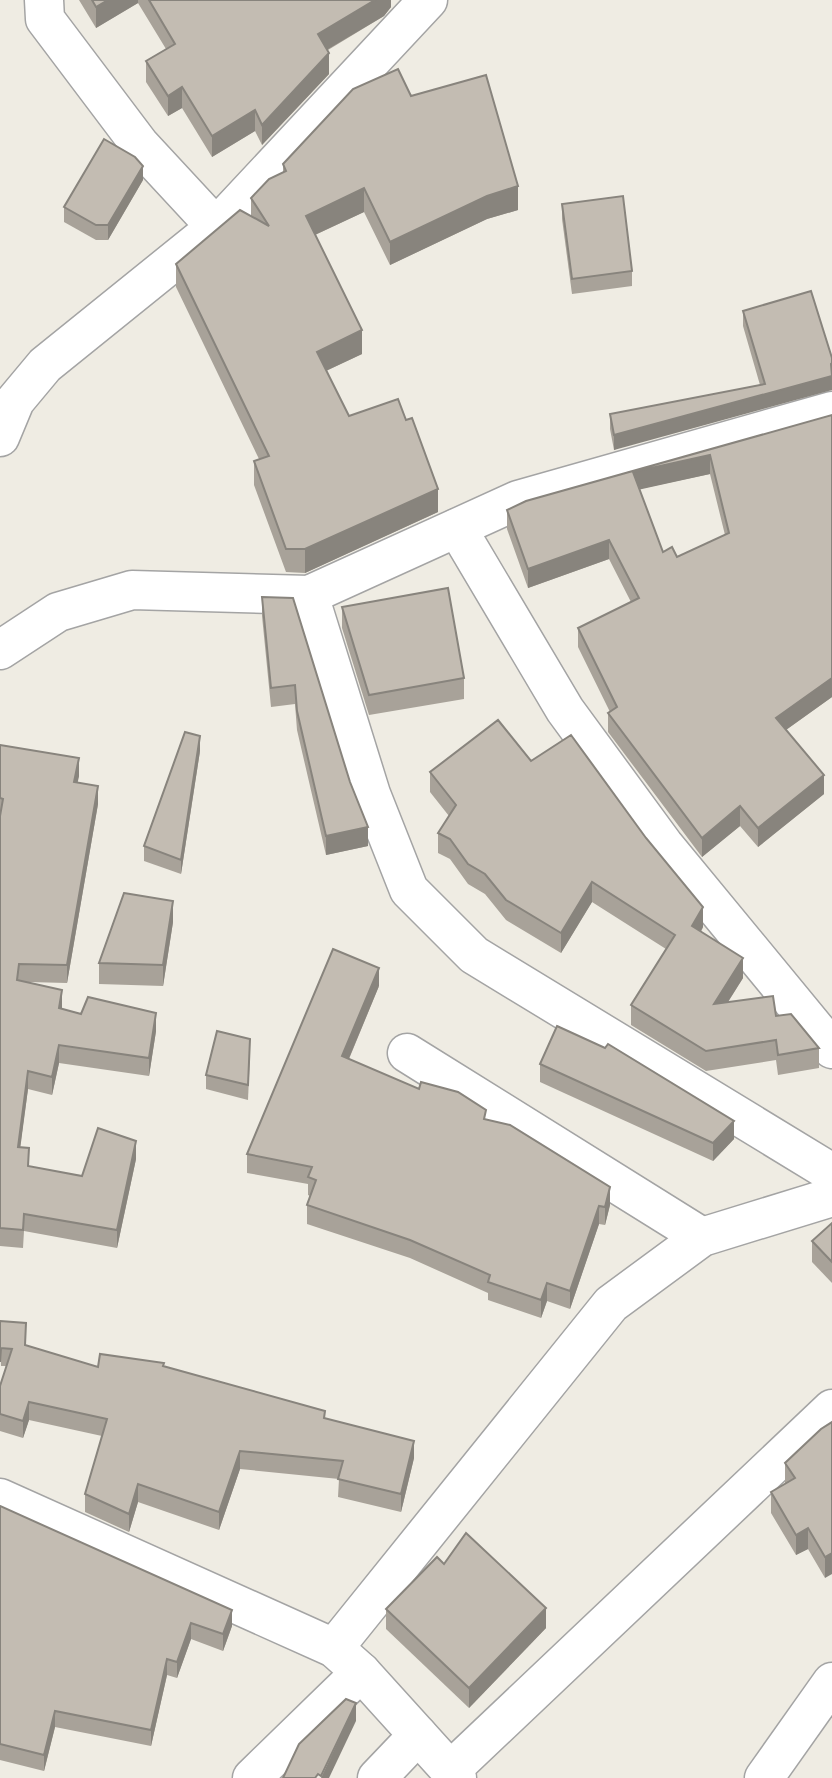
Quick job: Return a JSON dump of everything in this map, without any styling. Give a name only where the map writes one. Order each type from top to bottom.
[{"type":"street","points":[[44,0],[45,19],[140,145],[216,227]]},
{"type":"street","points":[[0,437],[15,401],[45,365],[216,227],[428,0]]},
{"type":"street","points":[[0,650],[58,612],[132,590],[309,595],[518,500],[832,411]]},
{"type":"street","points":[[457,528],[565,710],[664,845],[832,1049]]},
{"type":"street","points":[[309,595],[371,794],[409,890],[474,955],[832,1174]]},
{"type":"street","points":[[407,1053],[702,1237]]},
{"type":"street","points":[[252,1778],[348,1660],[611,1304],[702,1237],[832,1197]]},
{"type":"street","points":[[0,1499],[348,1660],[454,1774],[832,1409]]},
{"type":"street","points":[[764,1778],[832,1682]]},
{"type":"street","points":[[377,1778],[418,1735]]},
{"type":"building","points":[[92,0],[108,0],[96,7]]},
{"type":"building","points":[[149,0],[375,0],[318,34],[329,53],[262,125],[255,110],[212,136],[182,87],[168,96],[146,61],[175,44]]},
{"type":"building","points":[[398,69],[411,96],[486,75],[518,186],[487,196],[390,242],[364,188],[306,216],[362,330],[317,352],[349,416],[398,399],[406,420],[412,418],[438,489],[305,549],[286,549],[254,461],[269,456],[176,264],[240,210],[269,226],[251,198],[269,179],[286,171],[283,164],[353,89]]},
{"type":"building","points":[[104,139],[135,157],[143,166],[108,225],[96,225],[64,207]]},
{"type":"building","points":[[623,196],[632,271],[572,279],[562,204]]},
{"type":"building","points":[[811,291],[832,358],[832,376],[614,435],[610,414],[765,384],[743,311]]},
{"type":"building","points":[[832,415],[832,678],[776,718],[824,775],[758,828],[740,806],[702,838],[608,713],[617,707],[578,628],[639,598],[609,540],[528,569],[507,510],[526,501]],"holes":[[[710,455],[729,533],[677,557],[672,547],[663,552],[633,472]]]},
{"type":"building","points":[[448,588],[464,678],[369,695],[342,607]]},
{"type":"building","points":[[262,597],[293,598],[350,782],[368,827],[326,836],[297,711],[295,685],[271,688]]},
{"type":"building","points":[[498,720],[531,761],[571,735],[646,838],[703,907],[692,926],[743,958],[714,1004],[773,996],[776,1016],[791,1014],[819,1048],[778,1055],[776,1040],[706,1051],[631,1005],[675,935],[592,882],[561,933],[506,900],[485,874],[468,864],[450,839],[438,833],[456,805],[430,772]]},
{"type":"building","points":[[185,732],[200,736],[181,860],[144,846]]},
{"type":"building","points":[[0,745],[79,758],[74,782],[98,786],[67,965],[19,964],[17,980],[62,990],[59,1008],[81,1014],[88,997],[156,1013],[149,1058],[59,1045],[52,1077],[28,1071],[18,1147],[29,1148],[28,1166],[82,1176],[98,1128],[136,1141],[117,1230],[24,1214],[23,1230],[0,1228],[0,816],[3,799],[0,798]]},
{"type":"building","points":[[124,893],[173,901],[163,965],[99,963]]},
{"type":"building","points":[[333,949],[379,968],[342,1056],[419,1089],[421,1082],[458,1092],[486,1110],[484,1119],[510,1125],[610,1187],[605,1207],[599,1206],[570,1291],[547,1283],[541,1300],[488,1282],[490,1275],[410,1240],[307,1205],[316,1180],[308,1177],[312,1167],[247,1154]]},
{"type":"building","points":[[557,1026],[605,1048],[608,1044],[734,1121],[713,1143],[540,1064]]},
{"type":"building","points":[[217,1031],[250,1039],[248,1085],[206,1075]]},
{"type":"building","points":[[832,1223],[832,1262],[812,1241]]},
{"type":"building","points":[[0,1321],[26,1323],[25,1345],[98,1367],[100,1354],[164,1363],[163,1366],[325,1411],[324,1418],[414,1441],[401,1494],[338,1479],[343,1461],[240,1451],[219,1512],[138,1484],[129,1514],[85,1494],[107,1419],[29,1402],[23,1421],[0,1414],[0,1386],[12,1349],[1,1348],[0,1362]]},
{"type":"building","points":[[832,1422],[832,1553],[825,1557],[808,1528],[796,1535],[771,1492],[795,1478],[785,1463]]},
{"type":"building","points":[[0,1506],[232,1610],[223,1634],[191,1623],[177,1662],[167,1659],[151,1730],[55,1711],[44,1755],[0,1744]]},
{"type":"building","points":[[466,1533],[546,1608],[469,1688],[386,1609],[437,1557],[444,1564]]},
{"type":"building","points":[[346,1699],[356,1703],[321,1776],[318,1774],[315,1778],[283,1778],[299,1744]]}]
